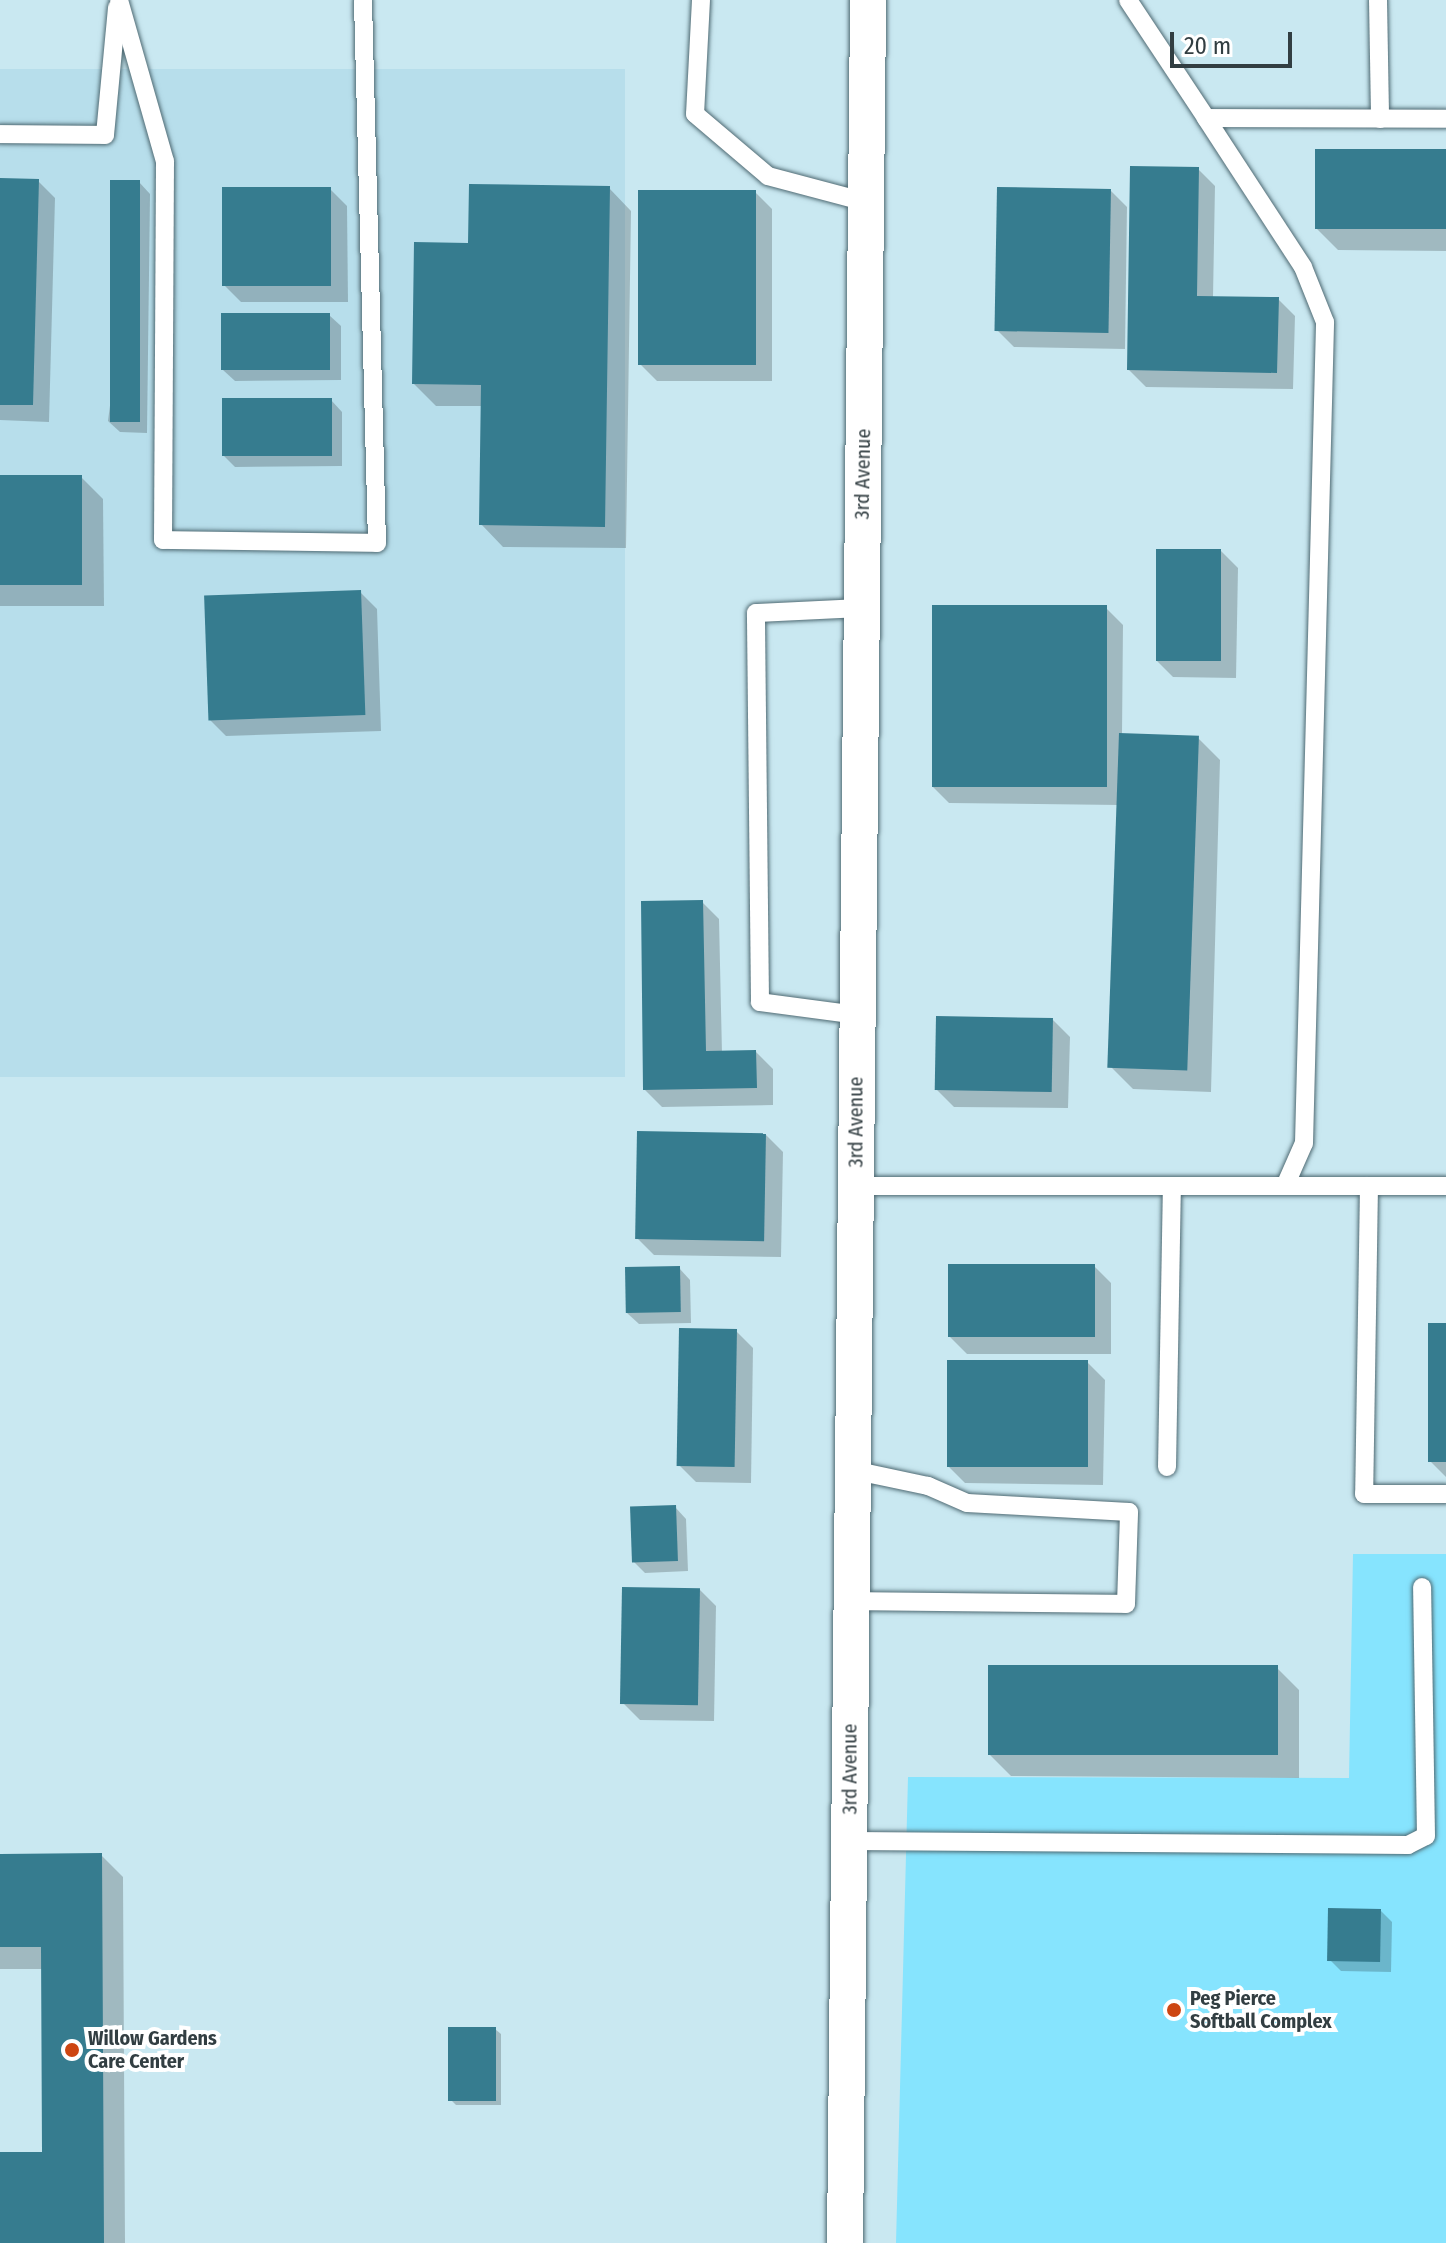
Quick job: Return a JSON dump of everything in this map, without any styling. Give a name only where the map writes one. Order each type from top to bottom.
[{"type":"street","name":"3rd Avenue","points":[[845,2243],[868,0]]},
{"type":"lane","points":[[118,0],[165,161],[163,540],[377,543],[363,0]]},
{"type":"lane","points":[[0,134],[105,135],[118,0]]},
{"type":"lane","points":[[701,0],[695,114],[768,176],[866,202]]},
{"type":"lane","points":[[1128,0],[1303,267],[1325,322],[1304,1143],[1285,1186]]},
{"type":"lane","points":[[1378,0],[1380,119]]},
{"type":"lane","points":[[1206,118],[1446,119]]},
{"type":"lane","points":[[857,1015],[760,1002],[756,613],[862,608]]},
{"type":"lane","points":[[856,1186],[1446,1186]]},
{"type":"lane","points":[[1167,1467],[1172,1186]]},
{"type":"lane","points":[[1369,1186],[1364,1494],[1446,1494]]},
{"type":"lane","points":[[851,1601],[1126,1604],[1129,1512],[967,1503],[928,1486],[852,1470]]},
{"type":"lane","points":[[849,1841],[1408,1845],[1426,1836],[1422,1587]]},
{"type":"shaded area","points":[[0,69],[625,69],[625,1077],[0,1077]]},
{"type":"shaded area","name":"Peg Pierce Softball Complex","points":[[1353,1554],[1446,1554],[1446,2243],[896,2243],[908,1777],[1349,1778]]},
{"type":"building","points":[[1315,149],[1446,149],[1446,229],[1315,229]]},
{"type":"building","points":[[1130,166],[1199,167],[1197,296],[1279,297],[1277,373],[1127,370]]},
{"type":"building","points":[[0,178],[39,179],[33,405],[0,405]]},
{"type":"building","points":[[110,180],[140,180],[140,422],[110,422]]},
{"type":"building","points":[[469,184],[610,186],[605,527],[479,525],[481,385],[412,384],[414,242],[468,243]]},
{"type":"building","points":[[222,187],[331,187],[331,286],[222,286]]},
{"type":"building","points":[[997,187],[1111,189],[1108,333],[994,331]]},
{"type":"building","points":[[638,190],[756,190],[756,365],[638,365]]},
{"type":"building","points":[[221,313],[330,313],[330,370],[221,370]]},
{"type":"building","points":[[222,398],[332,398],[332,456],[222,456]]},
{"type":"building","points":[[0,475],[82,475],[82,585],[0,585]]},
{"type":"building","points":[[1156,549],[1221,549],[1221,661],[1156,661]]},
{"type":"building","points":[[361,590],[365,715],[208,720],[204,595]]},
{"type":"building","points":[[932,605],[1107,605],[1107,787],[932,787]]},
{"type":"building","points":[[1119,733],[1199,736],[1187,1071],[1107,1068]]},
{"type":"building","points":[[703,900],[706,1051],[756,1050],[757,1088],[643,1090],[641,901]]},
{"type":"building","points":[[936,1016],[1053,1018],[1052,1092],[935,1090]]},
{"type":"building","points":[[637,1131],[766,1133],[764,1241],[635,1239]]},
{"type":"building","points":[[948,1264],[1095,1264],[1095,1337],[948,1337]]},
{"type":"building","points":[[680,1266],[681,1312],[626,1313],[625,1267]]},
{"type":"building","points":[[1428,1323],[1446,1323],[1446,1462],[1428,1462]]},
{"type":"building","points":[[679,1328],[737,1329],[735,1467],[677,1466]]},
{"type":"building","points":[[947,1360],[1088,1360],[1088,1467],[947,1467]]},
{"type":"building","points":[[676,1505],[678,1561],[632,1563],[630,1507]]},
{"type":"building","points":[[622,1587],[700,1588],[698,1705],[620,1704]]},
{"type":"building","points":[[988,1665],[1278,1665],[1278,1755],[988,1755]]},
{"type":"building","name":"Willow Gardens Care Center","points":[[102,1853],[104,2243],[0,2243],[0,2152],[42,2152],[41,1947],[0,1947],[0,1854]]},
{"type":"building","points":[[1328,1908],[1381,1909],[1380,1962],[1327,1961]]},
{"type":"building","points":[[448,2027],[496,2027],[496,2101],[448,2101]]},
{"type":"place","name":"Peg Pierce Softball Complex","points":[[1174,2010]]},
{"type":"place","name":"Willow Gardens Care Center","points":[[72,2050]]}]
